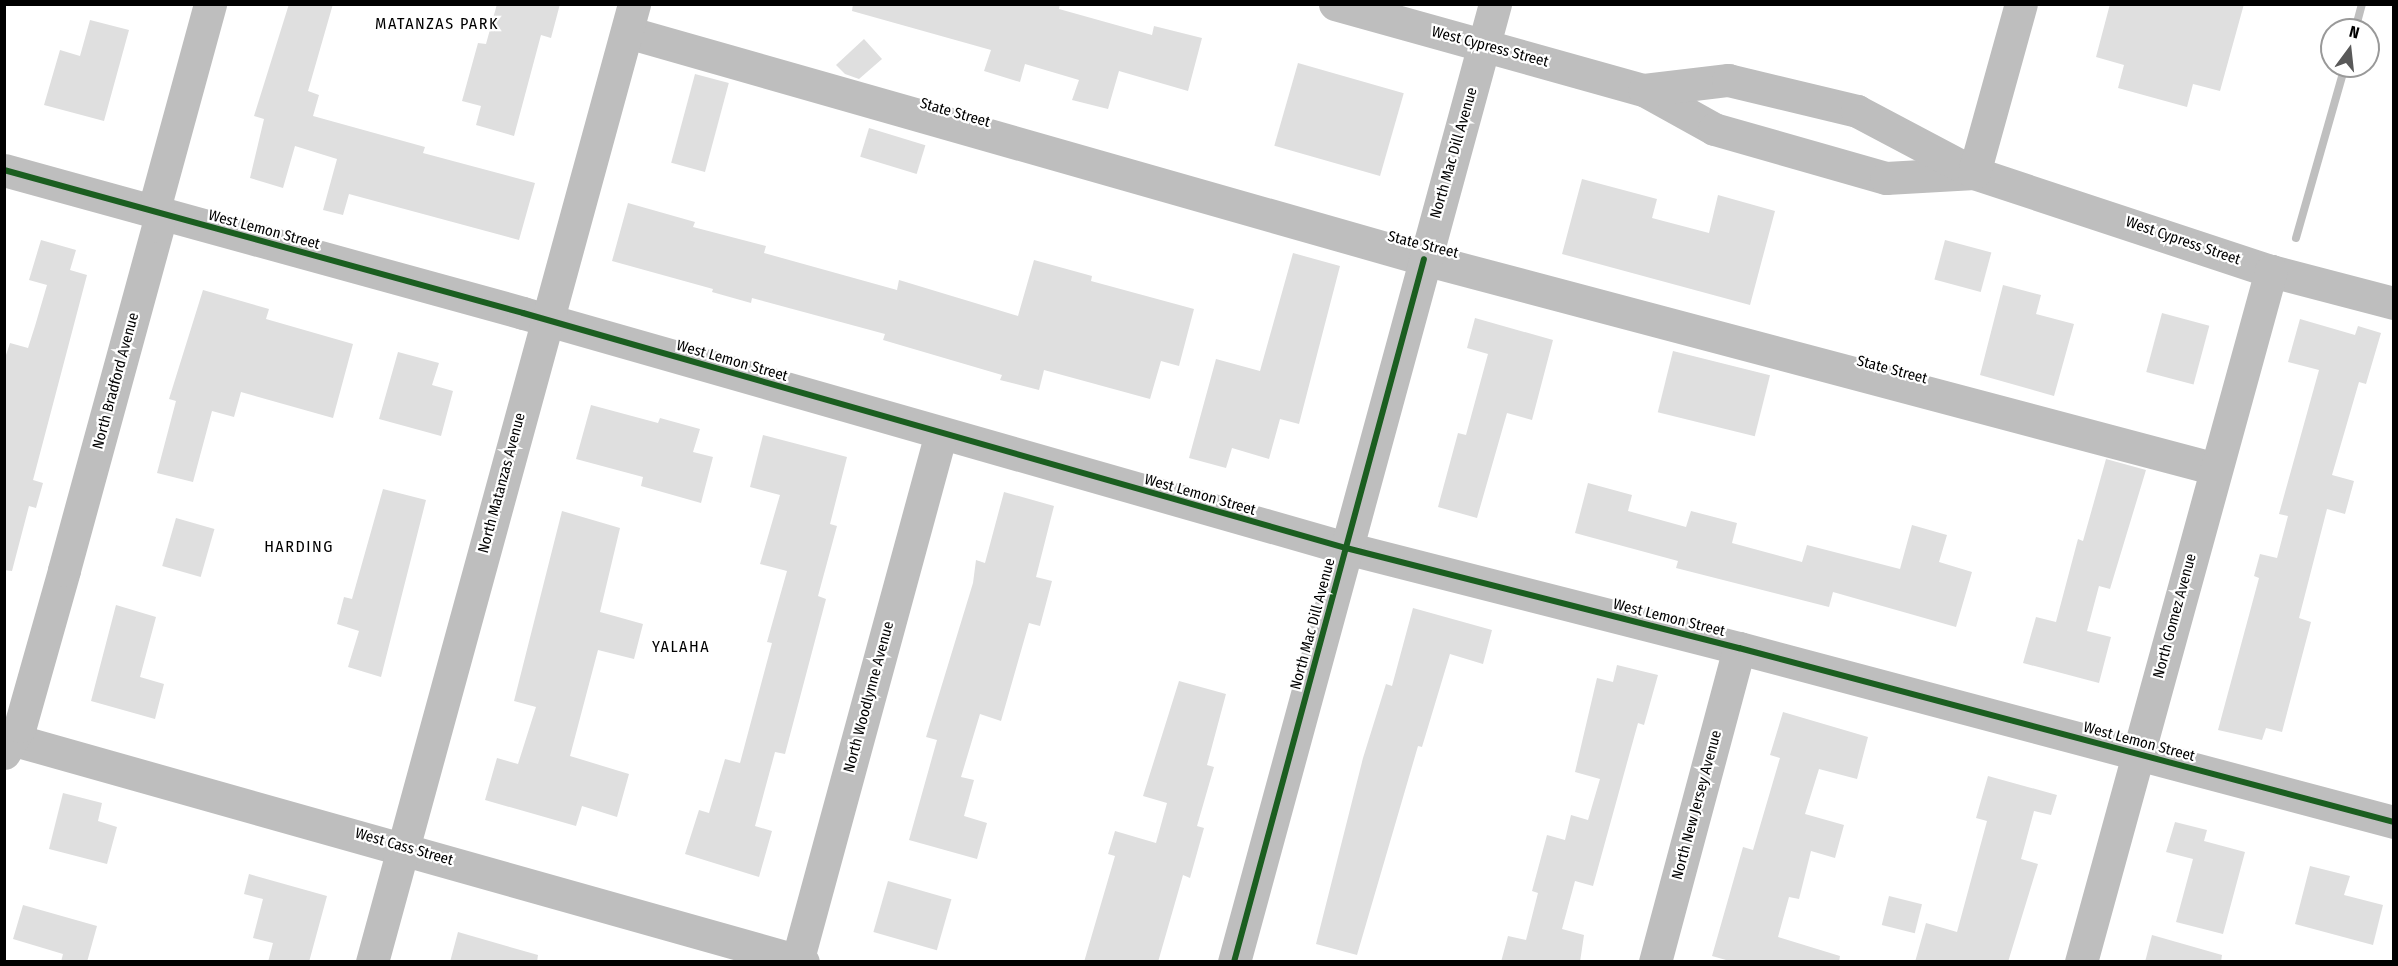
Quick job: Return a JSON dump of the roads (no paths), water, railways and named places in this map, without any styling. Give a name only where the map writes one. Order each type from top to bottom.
[{"type":"street","name":"North Bradford Avenue","points":[[7,743],[20,726],[64,570],[158,225],[158,198],[210,4]]},
{"type":"street","name":"West Cypress Street","points":[[1335,4],[1644,90],[1714,129],[1886,178],[1974,173]]},
{"type":"street","name":"North Mac Dill Avenue","points":[[1234,962],[1424,259],[1496,4]]},
{"type":"street","points":[[1974,173],[2021,4]]},
{"type":"street","name":"State Street","points":[[630,18],[1424,259],[2216,469]]},
{"type":"street","name":"North Matanzas Avenue","points":[[372,962],[630,18]]},
{"type":"street","name":"West Cypress Street","points":[[1644,90],[1728,80],[1857,111],[1974,173],[2271,271],[2394,303]]},
{"type":"street","name":"West Lemon Street","points":[[4,170],[547,320],[1346,548],[1739,648],[2394,822]]},
{"type":"street","name":"North Gomez Avenue","points":[[2081,962],[2271,271]]},
{"type":"street","name":"North Woodlynne Avenue","points":[[799,961],[941,434]]},
{"type":"street","name":"North New Jersey Avenue","points":[[1654,962],[1739,648]]},
{"type":"street","name":"West Cass Street","points":[[7,743],[403,847],[799,961]]},
{"type":"waterway","points":[[2358,18],[2362,4]]},
{"type":"waterway","points":[[2296,238],[2342,78]]},
{"type":"district","name":"MATANZAS PARK","points":[[437,24]]},
{"type":"district","name":"HARDING","points":[[299,547]]},
{"type":"district","name":"YALAHA","points":[[681,647]]}]
